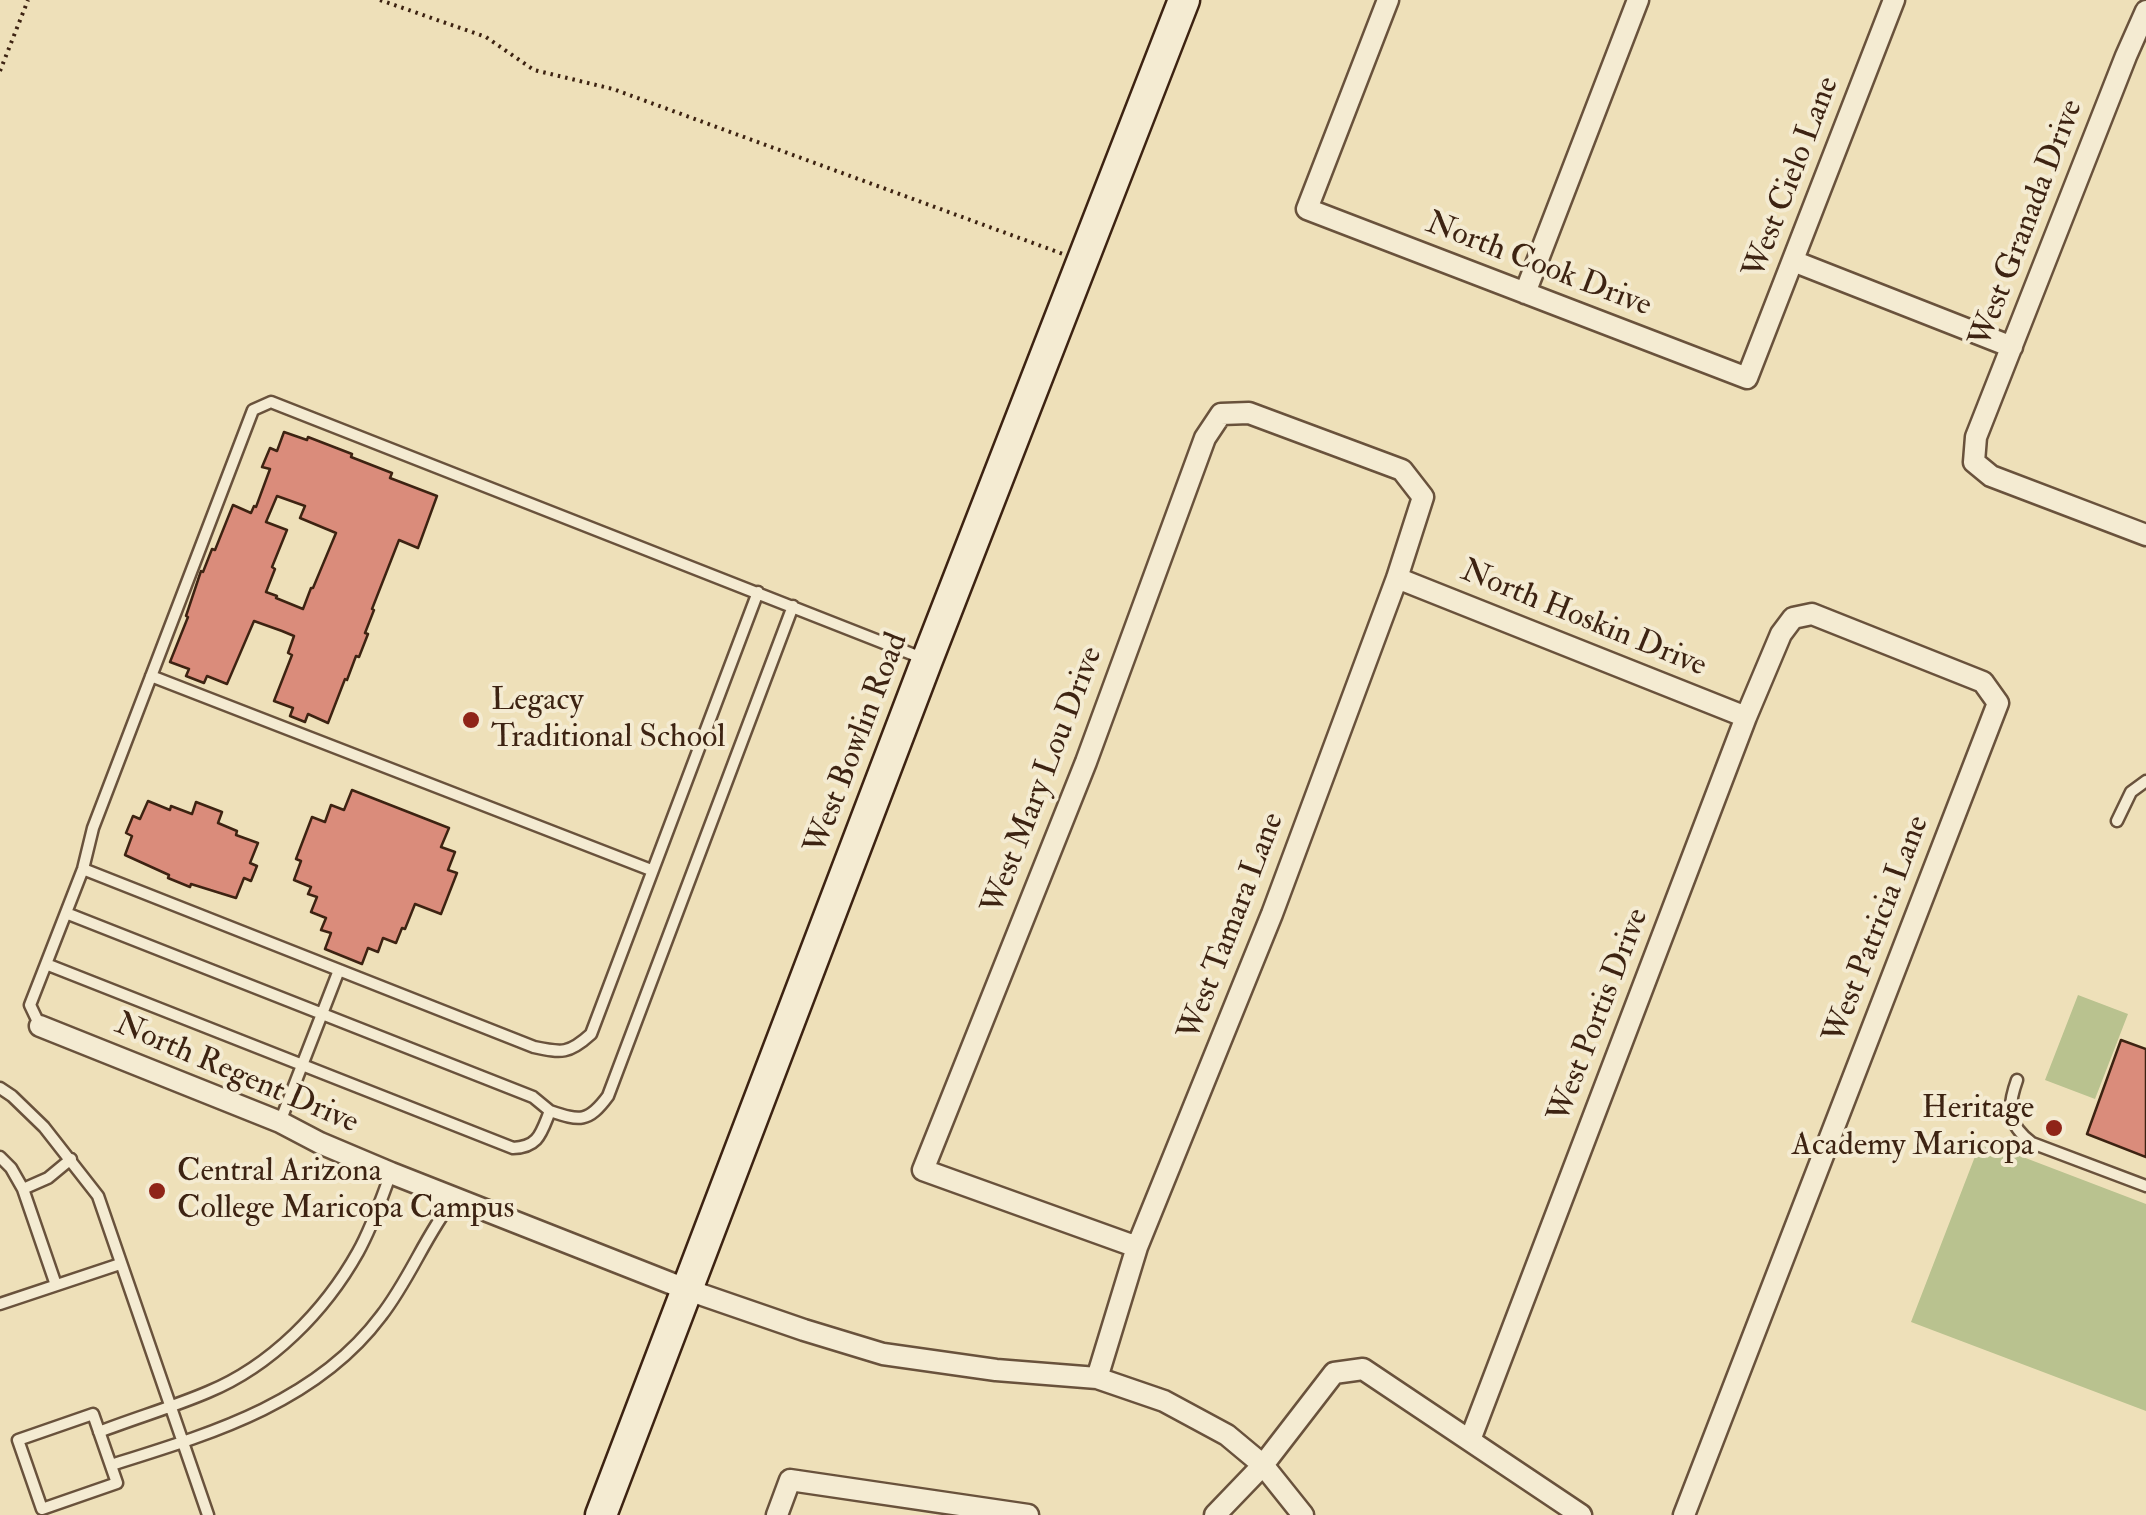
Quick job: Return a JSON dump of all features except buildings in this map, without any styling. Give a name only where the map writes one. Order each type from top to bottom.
[{"type":"street","name":"West Bowlin Road","points":[[601,1515],[1184,0]]},
{"type":"street","name":"North Cook Drive","points":[[1388,0],[1307,209],[1747,378]]},
{"type":"street","points":[[1525,293],[1638,0]]},
{"type":"street","name":"West Cielo Lane","points":[[1747,378],[1894,0]]},
{"type":"street","name":"West Granada Drive","points":[[2146,12],[1976,437],[1974,462],[1991,476],[2146,536]]},
{"type":"street","points":[[1793,261],[2012,346]]},
{"type":"street","name":"West Mary Lou Drive","points":[[1137,1247],[923,1170],[1086,762],[1205,438],[1221,414],[1249,413],[1402,470],[1423,497]]},
{"type":"street","name":"West Tamara Lane","points":[[1096,1378],[1137,1247],[1272,914],[1397,578],[1423,497]]},
{"type":"street","name":"North Hoskin Drive","points":[[1397,578],[1746,717]]},
{"type":"street","name":"West Patricia Lane","points":[[1684,1515],[1998,703],[1983,682],[1812,614],[1793,618]]},
{"type":"street","name":"West Portis Drive","points":[[1470,1440],[1746,717],[1781,634],[1793,618]]},
{"type":"street","name":"North Regent Drive","points":[[40,1026],[280,1122],[391,1174],[688,1290],[804,1330],[883,1354],[996,1370],[1096,1378],[1164,1401],[1228,1435],[1263,1465],[1303,1515]]},
{"type":"street","points":[[1214,1515],[1263,1465],[1334,1373],[1363,1369],[1581,1515]]},
{"type":"street","points":[[777,1515],[790,1480],[970,1512],[1028,1515]]},
{"type":"lane","points":[[40,1026],[30,1004],[83,869],[93,828],[253,410],[270,402],[927,660]]},
{"type":"lane","points":[[83,869],[534,1047],[557,1052],[574,1049],[591,1034],[758,592]]},
{"type":"lane","points":[[66,913],[533,1097],[550,1111],[576,1119],[594,1114],[608,1096],[794,606]]},
{"type":"lane","points":[[151,676],[651,870]]},
{"type":"lane","points":[[2117,821],[2131,792],[2146,781]]},
{"type":"lane","points":[[46,964],[512,1148],[528,1148],[539,1138],[550,1111]]},
{"type":"lane","points":[[280,1122],[339,970]]},
{"type":"lane","points":[[2016,1080],[2010,1109],[2022,1135],[2032,1143],[2146,1186]]},
{"type":"lane","points":[[0,1088],[44,1127],[98,1196],[208,1515]]},
{"type":"lane","points":[[0,1157],[24,1189],[56,1285]]},
{"type":"lane","points":[[24,1189],[48,1178],[71,1159]]},
{"type":"lane","points":[[99,1432],[210,1392],[261,1362],[302,1326],[343,1277],[360,1249],[391,1174]]},
{"type":"lane","points":[[111,1465],[251,1417],[332,1367],[357,1344],[396,1296],[433,1226],[454,1198]]},
{"type":"lane","points":[[0,1304],[120,1264]]},
{"type":"lane","points":[[93,1414],[111,1465],[117,1483],[42,1510],[18,1440],[93,1414]]},
{"type":"path","points":[[0,70],[28,0]]},
{"type":"path","points":[[380,0],[486,37],[534,70],[612,90],[1082,262]]},
{"type":"green space","points":[[2078,995],[2128,1014],[2095,1099],[2045,1080]]},
{"type":"green space","points":[[1981,1141],[2146,1204],[2146,1411],[1911,1322]]},
{"type":"place","name":"Legacy Traditional School","points":[[471,720]]},
{"type":"place","name":"Heritage Academy Maricopa","points":[[2054,1128]]},
{"type":"place","name":"Central Arizona College Maricopa Campus","points":[[157,1191]]}]
